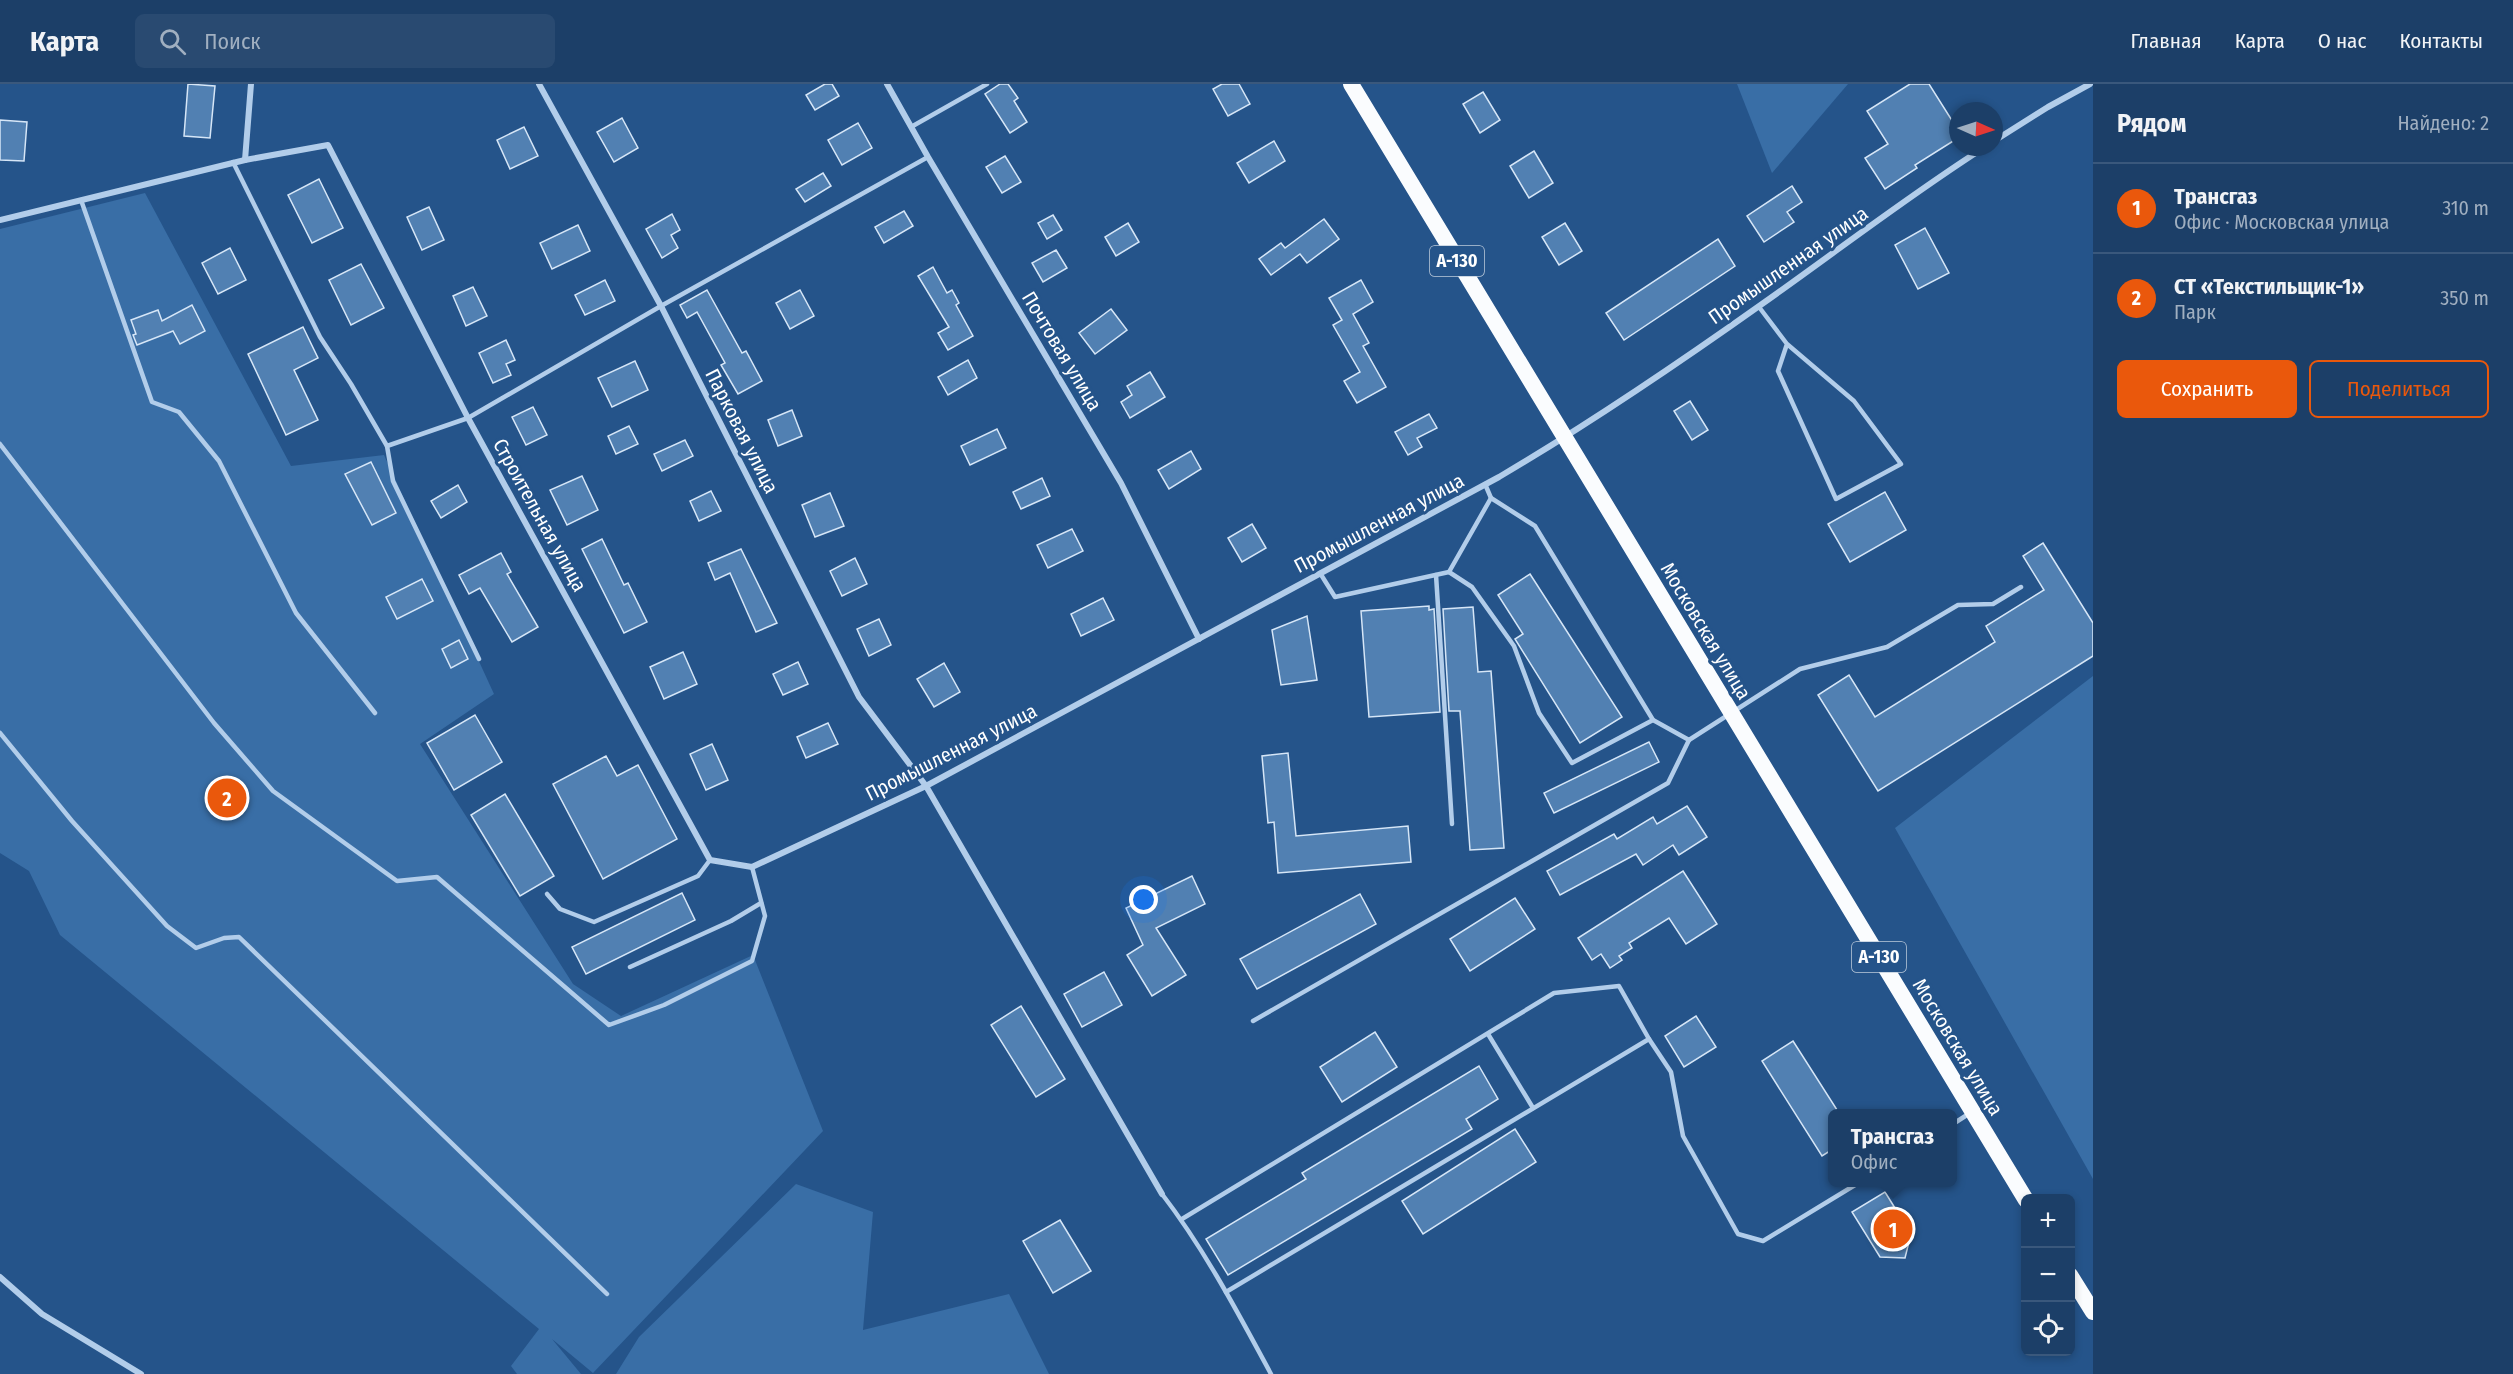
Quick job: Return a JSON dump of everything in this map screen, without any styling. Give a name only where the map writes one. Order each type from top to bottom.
[{"type":"highway","name":"Московская улица","points":[[1351,84],[2021,1194]]},
{"type":"highway","points":[[2075,1283],[2093,1312]]},
{"type":"street","points":[[0,220],[246,160],[251,84]]},
{"type":"street","name":"Парковая улица","points":[[539,84],[661,306],[859,697],[926,786],[1162,1194]]},
{"type":"street","name":"Почтовая улица","points":[[887,84],[1121,483],[1199,639]]},
{"type":"street","points":[[2003,135],[2090,84]]},
{"type":"street","name":"Строительная улица","points":[[246,160],[328,146],[468,418],[710,861]]},
{"type":"street","name":"Промышленная улица","points":[[752,867],[926,786],[1564,439],[1759,307],[1971,156]]},
{"type":"street","points":[[710,861],[752,867]]},
{"type":"street","points":[[0,1277],[42,1314],[141,1374]]},
{"type":"lane","points":[[911,127],[987,84]]},
{"type":"lane","points":[[387,446],[468,418],[661,306],[928,157]]},
{"type":"lane","points":[[233,162],[320,337],[387,446],[393,481],[478,659]]},
{"type":"lane","points":[[81,200],[152,402],[178,412],[219,461],[296,613],[375,713]]},
{"type":"lane","points":[[1759,307],[1787,344],[1854,401],[1901,464],[1836,499],[1778,371],[1787,344]]},
{"type":"lane","points":[[0,444],[207,714],[273,791],[397,881],[437,877],[609,1025],[664,1005],[753,961],[765,916],[752,867]]},
{"type":"lane","points":[[1485,484],[1491,498],[1535,526],[1653,720],[1689,740]]},
{"type":"lane","points":[[1449,572],[1491,498]]},
{"type":"lane","points":[[1320,573],[1335,597],[1449,572],[1472,587],[1514,646],[1539,713],[1572,763],[1653,720]]},
{"type":"lane","points":[[1436,574],[1452,824]]},
{"type":"lane","points":[[1253,1021],[1668,783],[1689,740],[1800,669],[1887,647],[1958,605],[1993,604],[2021,587]]},
{"type":"lane","points":[[0,733],[72,821],[167,926],[196,948],[224,938],[239,937],[607,1294]]},
{"type":"lane","points":[[547,894],[560,909],[594,922],[698,876],[710,861]]},
{"type":"lane","points":[[630,967],[730,921],[761,903]]},
{"type":"lane","points":[[1182,1219],[1554,993],[1619,986],[1671,1072],[1683,1136],[1738,1234],[1763,1241],[1852,1187]]},
{"type":"lane","points":[[1488,1034],[1533,1108]]},
{"type":"lane","points":[[1226,1292],[1649,1039]]},
{"type":"lane","points":[[1957,1121],[1972,1112]]},
{"type":"lane","points":[[1162,1194],[1182,1219],[1226,1292],[1271,1374]]},
{"type":"shaded area","points":[[1737,84],[1848,84],[1772,173]]},
{"type":"shaded area","points":[[145,193],[291,466],[384,455],[494,694],[420,744],[573,984],[621,1016],[753,955],[823,1131],[593,1373],[552,1339],[581,1374],[517,1374],[511,1366],[539,1329],[60,935],[29,871],[0,853],[0,229]]},
{"type":"shaded area","points":[[2093,676],[2093,1179],[1895,828]]},
{"type":"shaded area","points":[[796,1184],[873,1212],[863,1330],[1009,1294],[1049,1374],[616,1374],[639,1337]]},
{"type":"building","points":[[188,84],[215,86],[210,138],[184,136]]},
{"type":"building","points":[[825,84],[832,84],[839,96],[815,110],[806,95]]},
{"type":"building","points":[[1000,84],[1008,84],[1018,98],[1014,101],[1027,122],[1010,133],[985,94]]},
{"type":"building","points":[[1222,84],[1239,84],[1250,104],[1228,116],[1213,89]]},
{"type":"building","points":[[1910,84],[1929,84],[1949,116],[1949,144],[1915,165],[1917,168],[1885,189],[1865,158],[1888,144],[1867,111]]},
{"type":"building","points":[[1483,92],[1500,120],[1480,133],[1463,104]]},
{"type":"building","points":[[622,118],[638,148],[614,162],[597,132]]},
{"type":"building","points":[[0,120],[27,122],[24,161],[0,160]]},
{"type":"building","points":[[858,123],[872,148],[842,165],[828,140]]},
{"type":"building","points":[[524,127],[538,156],[510,169],[497,140]]},
{"type":"building","points":[[1274,141],[1285,161],[1249,183],[1237,163]]},
{"type":"building","points":[[1534,151],[1553,183],[1529,198],[1510,166]]},
{"type":"building","points":[[1005,156],[1021,182],[1002,193],[986,167]]},
{"type":"building","points":[[823,173],[831,186],[805,202],[796,189]]},
{"type":"building","points":[[319,179],[343,228],[312,243],[288,195]]},
{"type":"building","points":[[1792,186],[1802,202],[1787,212],[1794,222],[1764,242],[1747,216]]},
{"type":"building","points":[[429,207],[444,240],[422,250],[407,217]]},
{"type":"building","points":[[904,211],[913,226],[884,243],[875,227]]},
{"type":"building","points":[[672,214],[680,230],[671,235],[678,248],[662,258],[646,229]]},
{"type":"building","points":[[1053,215],[1062,230],[1047,239],[1038,223]]},
{"type":"building","points":[[1324,219],[1339,239],[1307,263],[1300,254],[1271,275],[1259,259],[1281,243],[1285,248]]},
{"type":"building","points":[[1128,223],[1139,242],[1116,256],[1105,237]]},
{"type":"building","points":[[1565,223],[1582,251],[1559,265],[1542,237]]},
{"type":"building","points":[[578,225],[590,251],[552,269],[540,243]]},
{"type":"building","points":[[1925,228],[1949,273],[1918,289],[1895,245]]},
{"type":"building","points":[[1718,239],[1735,266],[1624,340],[1606,313]]},
{"type":"building","points":[[230,248],[246,280],[218,294],[202,263]]},
{"type":"building","points":[[1056,250],[1067,268],[1043,282],[1032,263]]},
{"type":"building","points":[[361,264],[384,308],[351,325],[329,280]]},
{"type":"building","points":[[933,267],[947,293],[952,290],[959,303],[956,305],[973,336],[948,350],[938,333],[949,327],[918,276]]},
{"type":"building","points":[[605,280],[615,301],[585,315],[575,295]]},
{"type":"building","points":[[1361,280],[1373,302],[1353,314],[1369,343],[1363,346],[1386,387],[1357,403],[1344,381],[1360,372],[1333,325],[1342,320],[1329,298]]},
{"type":"building","points":[[473,287],[487,316],[466,326],[453,296]]},
{"type":"building","points":[[707,290],[742,353],[746,351],[762,381],[738,394],[721,365],[725,363],[697,312],[687,318],[680,305]]},
{"type":"building","points":[[800,290],[814,316],[790,329],[776,303]]},
{"type":"building","points":[[192,305],[205,331],[180,344],[173,331],[137,345],[131,320],[158,310],[162,321]]},
{"type":"building","points":[[1111,309],[1127,330],[1095,354],[1079,333]]},
{"type":"building","points":[[303,327],[318,358],[294,370],[318,420],[286,435],[248,354]]},
{"type":"building","points":[[506,340],[515,360],[506,364],[511,375],[493,383],[479,353]]},
{"type":"building","points":[[968,360],[977,378],[948,395],[938,377]]},
{"type":"building","points":[[635,361],[648,390],[612,407],[598,378]]},
{"type":"building","points":[[1150,372],[1165,397],[1130,418],[1121,402],[1132,395],[1127,386]]},
{"type":"building","points":[[1690,401],[1708,430],[1692,440],[1674,411]]},
{"type":"building","points":[[533,407],[547,435],[526,445],[512,417]]},
{"type":"building","points":[[792,410],[802,436],[778,446],[768,420]]},
{"type":"building","points":[[1429,414],[1437,428],[1417,438],[1422,447],[1408,455],[1395,432]]},
{"type":"building","points":[[629,426],[638,444],[616,454],[608,436]]},
{"type":"building","points":[[997,429],[1006,448],[970,465],[961,446]]},
{"type":"building","points":[[685,440],[693,456],[662,471],[654,454]]},
{"type":"building","points":[[1191,451],[1201,469],[1169,489],[1158,470]]},
{"type":"building","points":[[371,462],[396,513],[372,525],[345,474]]},
{"type":"building","points":[[582,476],[598,510],[567,525],[550,490]]},
{"type":"building","points":[[1042,478],[1050,496],[1021,509],[1013,492]]},
{"type":"building","points":[[458,485],[467,502],[441,518],[431,501]]},
{"type":"building","points":[[711,491],[721,511],[699,521],[690,501]]},
{"type":"building","points":[[1885,492],[1906,530],[1850,562],[1828,524]]},
{"type":"building","points":[[830,493],[844,526],[815,537],[802,505]]},
{"type":"building","points":[[1252,524],[1266,548],[1242,562],[1228,538]]},
{"type":"building","points":[[1072,529],[1083,551],[1048,568],[1037,545]]},
{"type":"building","points":[[602,539],[624,585],[628,583],[647,622],[624,633],[582,549]]},
{"type":"building","points":[[2043,543],[2093,623],[2093,656],[1878,791],[1818,695],[1849,675],[1875,717],[1995,642],[1986,626],[2044,590],[2023,556]]},
{"type":"building","points":[[741,549],[777,623],[756,632],[730,573],[715,580],[708,563]]},
{"type":"building","points":[[501,553],[511,572],[507,574],[538,627],[512,642],[480,588],[469,594],[459,575]]},
{"type":"building","points":[[855,558],[867,584],[842,596],[830,571]]},
{"type":"building","points":[[1530,574],[1622,717],[1580,743],[1515,639],[1523,634],[1498,595]]},
{"type":"building","points":[[422,579],[433,601],[397,619],[386,597]]},
{"type":"building","points":[[1103,598],[1114,620],[1081,636],[1071,614]]},
{"type":"building","points":[[1429,606],[1429,610],[1434,609],[1440,712],[1369,717],[1361,611]]},
{"type":"building","points":[[1473,607],[1478,672],[1491,671],[1504,848],[1470,850],[1460,711],[1449,711],[1443,609]]},
{"type":"building","points":[[1307,616],[1317,680],[1281,685],[1272,630]]},
{"type":"building","points":[[879,619],[891,645],[869,656],[857,629]]},
{"type":"building","points":[[459,640],[468,659],[451,668],[442,649]]},
{"type":"building","points":[[683,652],[697,684],[664,699],[650,667]]},
{"type":"building","points":[[798,662],[808,684],[783,695],[773,674]]},
{"type":"building","points":[[944,663],[960,692],[934,707],[917,679]]},
{"type":"building","points":[[475,715],[502,762],[454,790],[427,743]]},
{"type":"building","points":[[828,723],[838,744],[806,758],[797,737]]},
{"type":"building","points":[[1649,742],[1659,762],[1554,813],[1544,793]]},
{"type":"building","points":[[712,744],[728,780],[706,790],[690,754]]},
{"type":"building","points":[[1288,753],[1296,836],[1408,826],[1411,862],[1278,873],[1274,822],[1268,823],[1262,756]]},
{"type":"building","points":[[606,756],[617,776],[638,765],[677,839],[603,879],[553,784]]},
{"type":"building","points":[[505,794],[554,876],[520,896],[471,815]]},
{"type":"building","points":[[1687,806],[1707,837],[1679,855],[1673,845],[1643,865],[1636,854],[1560,895],[1547,871],[1614,834],[1617,839],[1653,817],[1657,824]]},
{"type":"building","points":[[1683,871],[1717,924],[1686,944],[1669,918],[1629,943],[1632,948],[1619,956],[1622,960],[1610,968],[1601,954],[1592,960],[1578,938]]},
{"type":"building","points":[[1192,876],[1205,904],[1156,928],[1186,975],[1152,996],[1127,955],[1143,945],[1126,908]]},
{"type":"building","points":[[682,893],[695,920],[586,974],[572,947]]},
{"type":"building","points":[[1360,894],[1376,924],[1257,989],[1240,959]]},
{"type":"building","points":[[1515,898],[1535,929],[1470,971],[1450,939]]},
{"type":"building","points":[[1104,972],[1122,1005],[1082,1027],[1064,994]]},
{"type":"building","points":[[1021,1006],[1065,1079],[1036,1097],[991,1025]]},
{"type":"building","points":[[1696,1016],[1716,1047],[1684,1067],[1665,1036]]},
{"type":"building","points":[[1375,1032],[1397,1067],[1342,1102],[1320,1067]]},
{"type":"building","points":[[1793,1041],[1836,1109],[1828,1109],[1828,1152],[1822,1156],[1762,1061]]},
{"type":"building","points":[[1479,1066],[1498,1099],[1466,1119],[1472,1129],[1228,1275],[1206,1239],[1306,1179],[1302,1173]]},
{"type":"building","points":[[1515,1129],[1536,1162],[1423,1234],[1402,1201]]},
{"type":"building","points":[[1885,1192],[1911,1234],[1905,1258],[1880,1257],[1852,1212]]},
{"type":"building","points":[[1060,1220],[1091,1271],[1053,1293],[1023,1241]]},
{"type":"place","name":"СТ «Текстильщик-1»","points":[[227,798]]},
{"type":"place","name":"Трансгаз","points":[[1893,1229]]}]
